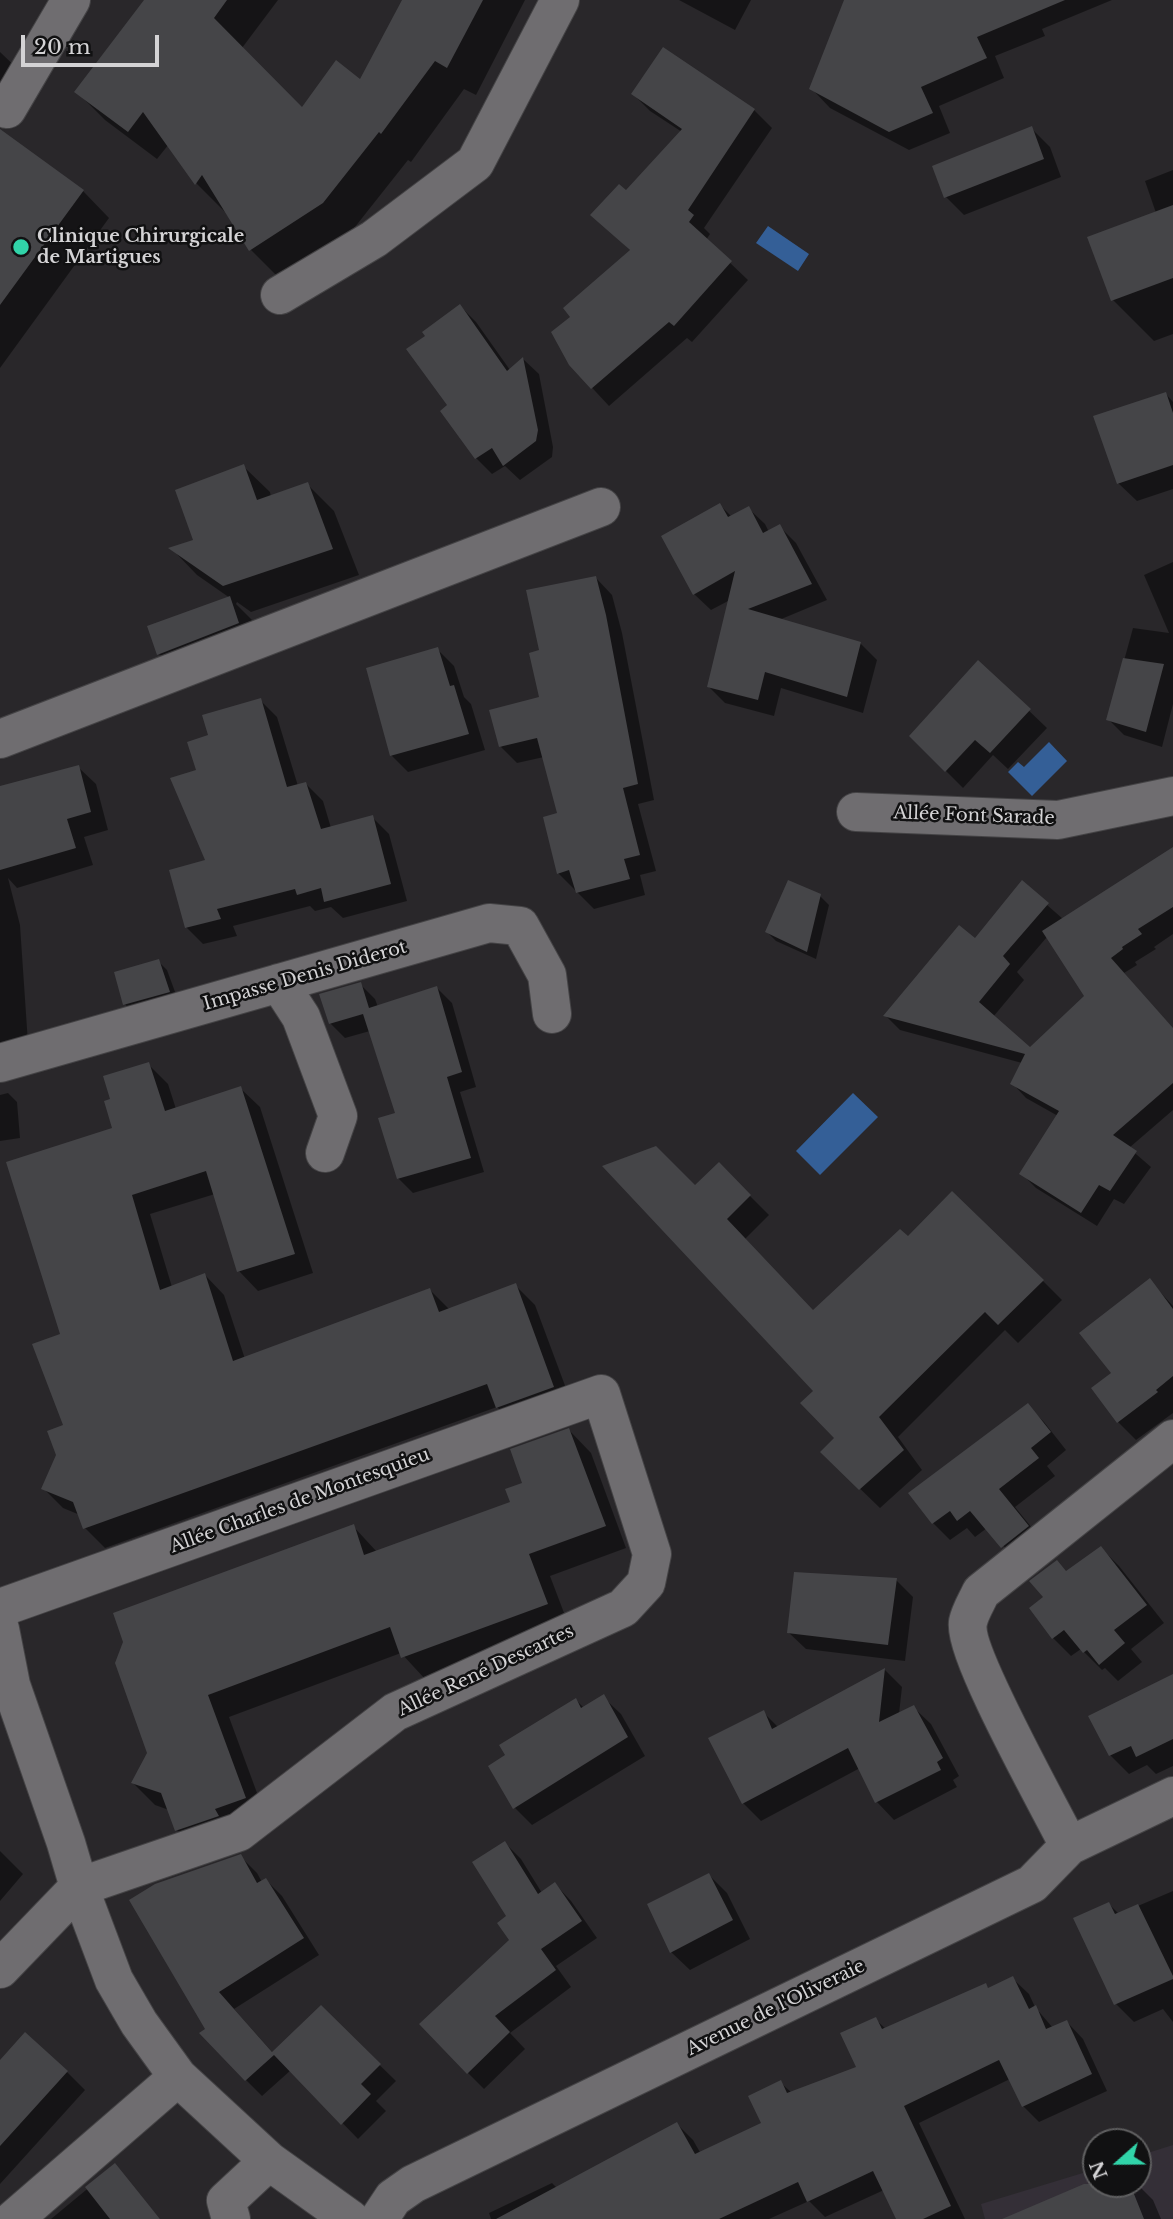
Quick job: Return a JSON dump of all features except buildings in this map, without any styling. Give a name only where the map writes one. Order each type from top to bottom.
[{"type":"street","points":[[7,108],[71,0]]},
{"type":"street","points":[[280,295],[374,239],[475,163],[560,0]]},
{"type":"street","points":[[0,739],[601,507]]},
{"type":"street","name":"Allée Font Sarade","points":[[856,812],[1058,820],[1173,796]]},
{"type":"street","name":"Impasse Denis Diderot","points":[[0,1063],[489,923],[520,926],[547,975],[552,1014]]},
{"type":"street","points":[[279,983],[301,1017],[338,1116],[325,1153]]},
{"type":"street","name":"Allée Charles de Montesquieu","points":[[0,1608],[601,1394]]},
{"type":"street","name":"Allée René Descartes","points":[[79,1887],[239,1832],[395,1712],[623,1608],[646,1583],[652,1554],[601,1394]]},
{"type":"street","points":[[1069,1846],[988,1687],[973,1652],[967,1623],[981,1592],[1173,1439]]},
{"type":"street","points":[[0,1629],[6,1691],[66,1843],[79,1887],[114,1980],[139,2023],[178,2077],[269,2161],[349,2219]]},
{"type":"street","name":"Avenue de l'Oliveraie","points":[[379,2219],[393,2198],[413,2184],[1032,1884],[1069,1846],[1173,1796]]},
{"type":"street","points":[[0,1969],[79,1887]]},
{"type":"street","points":[[15,2219],[178,2077]]},
{"type":"street","points":[[231,2219],[226,2201],[269,2161]]},
{"type":"shaded area","points":[[1173,2145],[1173,2219],[985,2219],[981,2204],[1082,2173],[1082,2198],[1152,2198],[1152,2152]]},
{"type":"water","points":[[768,226],[809,254],[798,271],[756,243]]},
{"type":"water","points":[[1049,742],[1067,761],[1032,796],[1008,772],[1018,762],[1024,767]]},
{"type":"water","points":[[853,1093],[878,1117],[820,1175],[796,1151]]},
{"type":"place","name":"Clinique Chirurgicale de Martigues","points":[[21,247]]}]
